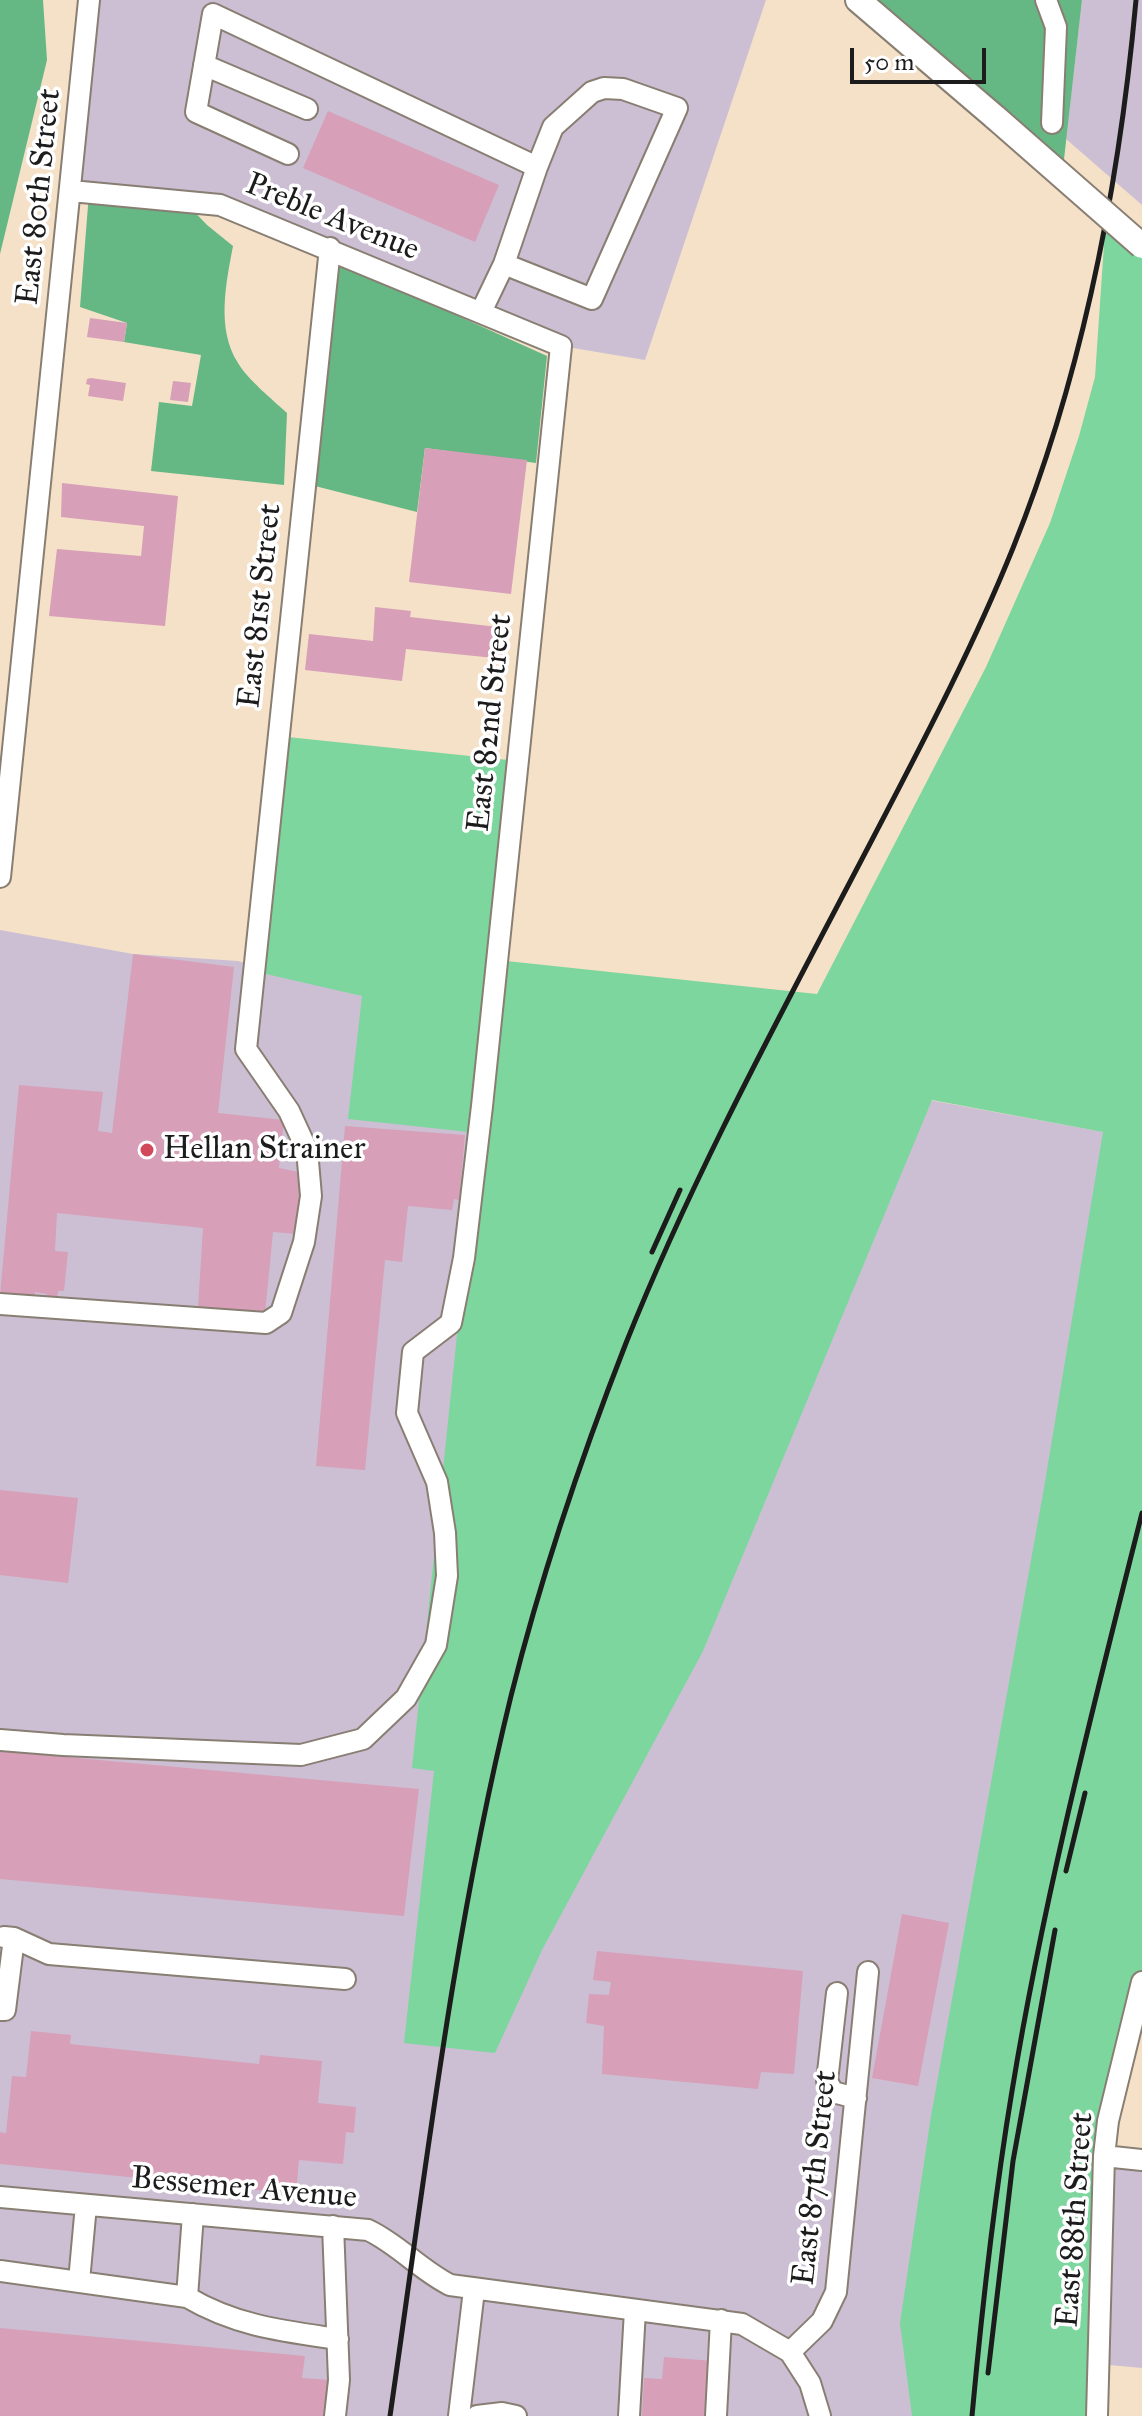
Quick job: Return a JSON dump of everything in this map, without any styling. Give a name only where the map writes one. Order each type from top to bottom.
[{"type":"main road","points":[[858,0],[1142,246]]},
{"type":"street","name":"East 80th Street","points":[[0,877],[89,0]]},
{"type":"street","points":[[1046,0],[1056,27],[1055,110],[1052,123]]},
{"type":"street","points":[[288,154],[196,112],[213,14],[537,167]]},
{"type":"street","points":[[204,65],[307,109]]},
{"type":"street","points":[[481,312],[504,264],[553,127],[592,92],[604,88],[623,89],[677,108],[592,299],[504,264]]},
{"type":"street","name":"Preble Avenue","points":[[71,191],[220,205],[561,346]]},
{"type":"street","name":"East 81st Street","points":[[0,1304],[266,1323],[281,1313],[304,1242],[311,1196],[307,1150],[289,1111],[246,1049],[330,248]]},
{"type":"street","name":"East 82nd Street","points":[[0,1740],[301,1755],[363,1739],[406,1698],[436,1645],[447,1576],[445,1533],[437,1482],[407,1413],[413,1352],[451,1323],[464,1258],[561,346]]},
{"type":"street","points":[[0,2010],[5,2010],[7,1937],[49,1954],[345,1979]]},
{"type":"street","name":"East 87th Street","points":[[790,2352],[822,2321],[836,2292],[868,1972]]},
{"type":"street","name":"East 88th Street","points":[[1097,2416],[1104,2156],[1108,2121],[1142,1982]]},
{"type":"street","points":[[837,1993],[827,2081],[833,2092],[856,2098]]},
{"type":"street","points":[[1104,2156],[1142,2160]]},
{"type":"street","name":"Bessemer Avenue","points":[[0,2197],[368,2230],[387,2239],[435,2278],[450,2285],[742,2324],[790,2352]]},
{"type":"street","points":[[79,2281],[86,2205]]},
{"type":"street","points":[[187,2297],[193,2214]]},
{"type":"street","points":[[333,2226],[339,2380],[335,2416]]},
{"type":"street","points":[[0,2271],[187,2297],[213,2312],[258,2327],[338,2339]]},
{"type":"street","points":[[459,2416],[474,2290]]},
{"type":"street","points":[[629,2416],[635,2310]]},
{"type":"street","points":[[716,2416],[721,2320]]},
{"type":"street","points":[[790,2352],[810,2383],[820,2416]]},
{"type":"street","points":[[477,2416],[502,2413],[516,2416]]},
{"type":"shaded area","points":[[89,0],[766,0],[645,360],[561,346],[220,205],[71,191]]},
{"type":"shaded area","points":[[1082,0],[1142,0],[1142,205],[1066,139]]},
{"type":"shaded area","points":[[0,930],[133,954],[238,961],[362,996],[1142,1139],[920,2416],[0,2416]]},
{"type":"shaded area","points":[[1104,2156],[1142,2160],[1142,2368],[1098,2364]]},
{"type":"green space","points":[[0,0],[43,0],[47,60],[0,254]]},
{"type":"green space","points":[[858,0],[1082,0],[1062,177]]},
{"type":"green space","points":[[89,193],[185,202],[233,246],[225,306],[227,336],[242,369],[287,413],[284,485],[151,471],[159,402],[192,406],[201,355],[124,342],[127,323],[80,307]]},
{"type":"green space","points":[[1106,215],[1142,246],[1142,1982],[1108,2121],[1097,2416],[912,2416],[900,2323],[931,2116],[1044,1488],[1103,1132],[932,1100],[703,1651],[542,1950],[495,2053],[404,2043],[434,1771],[412,1768],[478,1133],[348,1119],[362,996],[253,971],[278,736],[518,761],[497,960],[817,994],[986,667],[1050,523],[1095,377]]},
{"type":"green space","points":[[332,259],[547,356],[536,463],[425,448],[417,512],[315,486]]},
{"type":"building","points":[[328,111],[499,185],[475,242],[303,168]]},
{"type":"building","points":[[90,318],[127,323],[124,342],[87,337]]},
{"type":"building","points":[[87,379],[126,383],[123,401],[88,396],[90,385],[86,384]]},
{"type":"building","points":[[173,381],[191,383],[188,402],[170,400]]},
{"type":"building","points":[[425,448],[527,460],[511,594],[409,582]]},
{"type":"building","points":[[62,483],[178,496],[165,626],[49,616],[57,549],[141,556],[144,526],[61,517]]},
{"type":"building","points":[[375,607],[411,611],[410,617],[507,628],[504,659],[406,649],[402,681],[305,670],[309,634],[373,641]]},
{"type":"building","name":"Hellan Strainer","points":[[133,954],[234,967],[218,1113],[284,1120],[279,1168],[303,1173],[297,1234],[273,1232],[265,1314],[198,1307],[203,1228],[57,1213],[55,1251],[68,1252],[64,1291],[58,1291],[57,1303],[46,1302],[47,1294],[35,1292],[34,1300],[0,1296],[19,1085],[103,1092],[98,1131],[112,1133]]},
{"type":"building","points":[[345,1126],[465,1135],[459,1200],[454,1199],[452,1210],[408,1206],[402,1262],[385,1260],[365,1470],[316,1466]]},
{"type":"building","points":[[0,1490],[78,1498],[68,1583],[0,1575]]},
{"type":"building","points":[[0,1751],[419,1789],[404,1916],[0,1879]]},
{"type":"building","points":[[902,1914],[949,1923],[918,2086],[872,2078]]},
{"type":"building","points":[[597,1951],[803,1971],[794,2074],[761,2072],[758,2089],[602,2074],[604,2026],[586,2023],[589,1994],[609,1995],[611,1982],[593,1980]]},
{"type":"building","points":[[31,2031],[71,2035],[70,2044],[259,2064],[260,2055],[322,2061],[318,2103],[356,2107],[354,2133],[346,2132],[343,2164],[299,2160],[296,2194],[0,2164],[0,2132],[6,2133],[12,2076],[26,2077]]},
{"type":"building","points":[[0,2328],[305,2356],[302,2378],[331,2380],[328,2416],[0,2416]]},
{"type":"building","points":[[664,2357],[713,2361],[710,2416],[642,2416],[644,2378],[662,2379]]},
{"type":"railway","points":[[390,2416],[456,1964],[511,1696],[549,1562],[609,1386],[682,1213],[744,1086],[947,694],[1013,548],[1038,482],[1078,347],[1094,279],[1119,140],[1136,0]]},
{"type":"railway","points":[[652,1252],[680,1190]]},
{"type":"railway","points":[[972,2416],[994,2213],[1025,2018],[1071,1800],[1142,1513]]},
{"type":"railway","points":[[1066,1871],[1085,1793]]},
{"type":"railway","points":[[988,2373],[1013,2161],[1055,1930]]},
{"type":"place","name":"Hellan Strainer","points":[[147,1150]]}]
